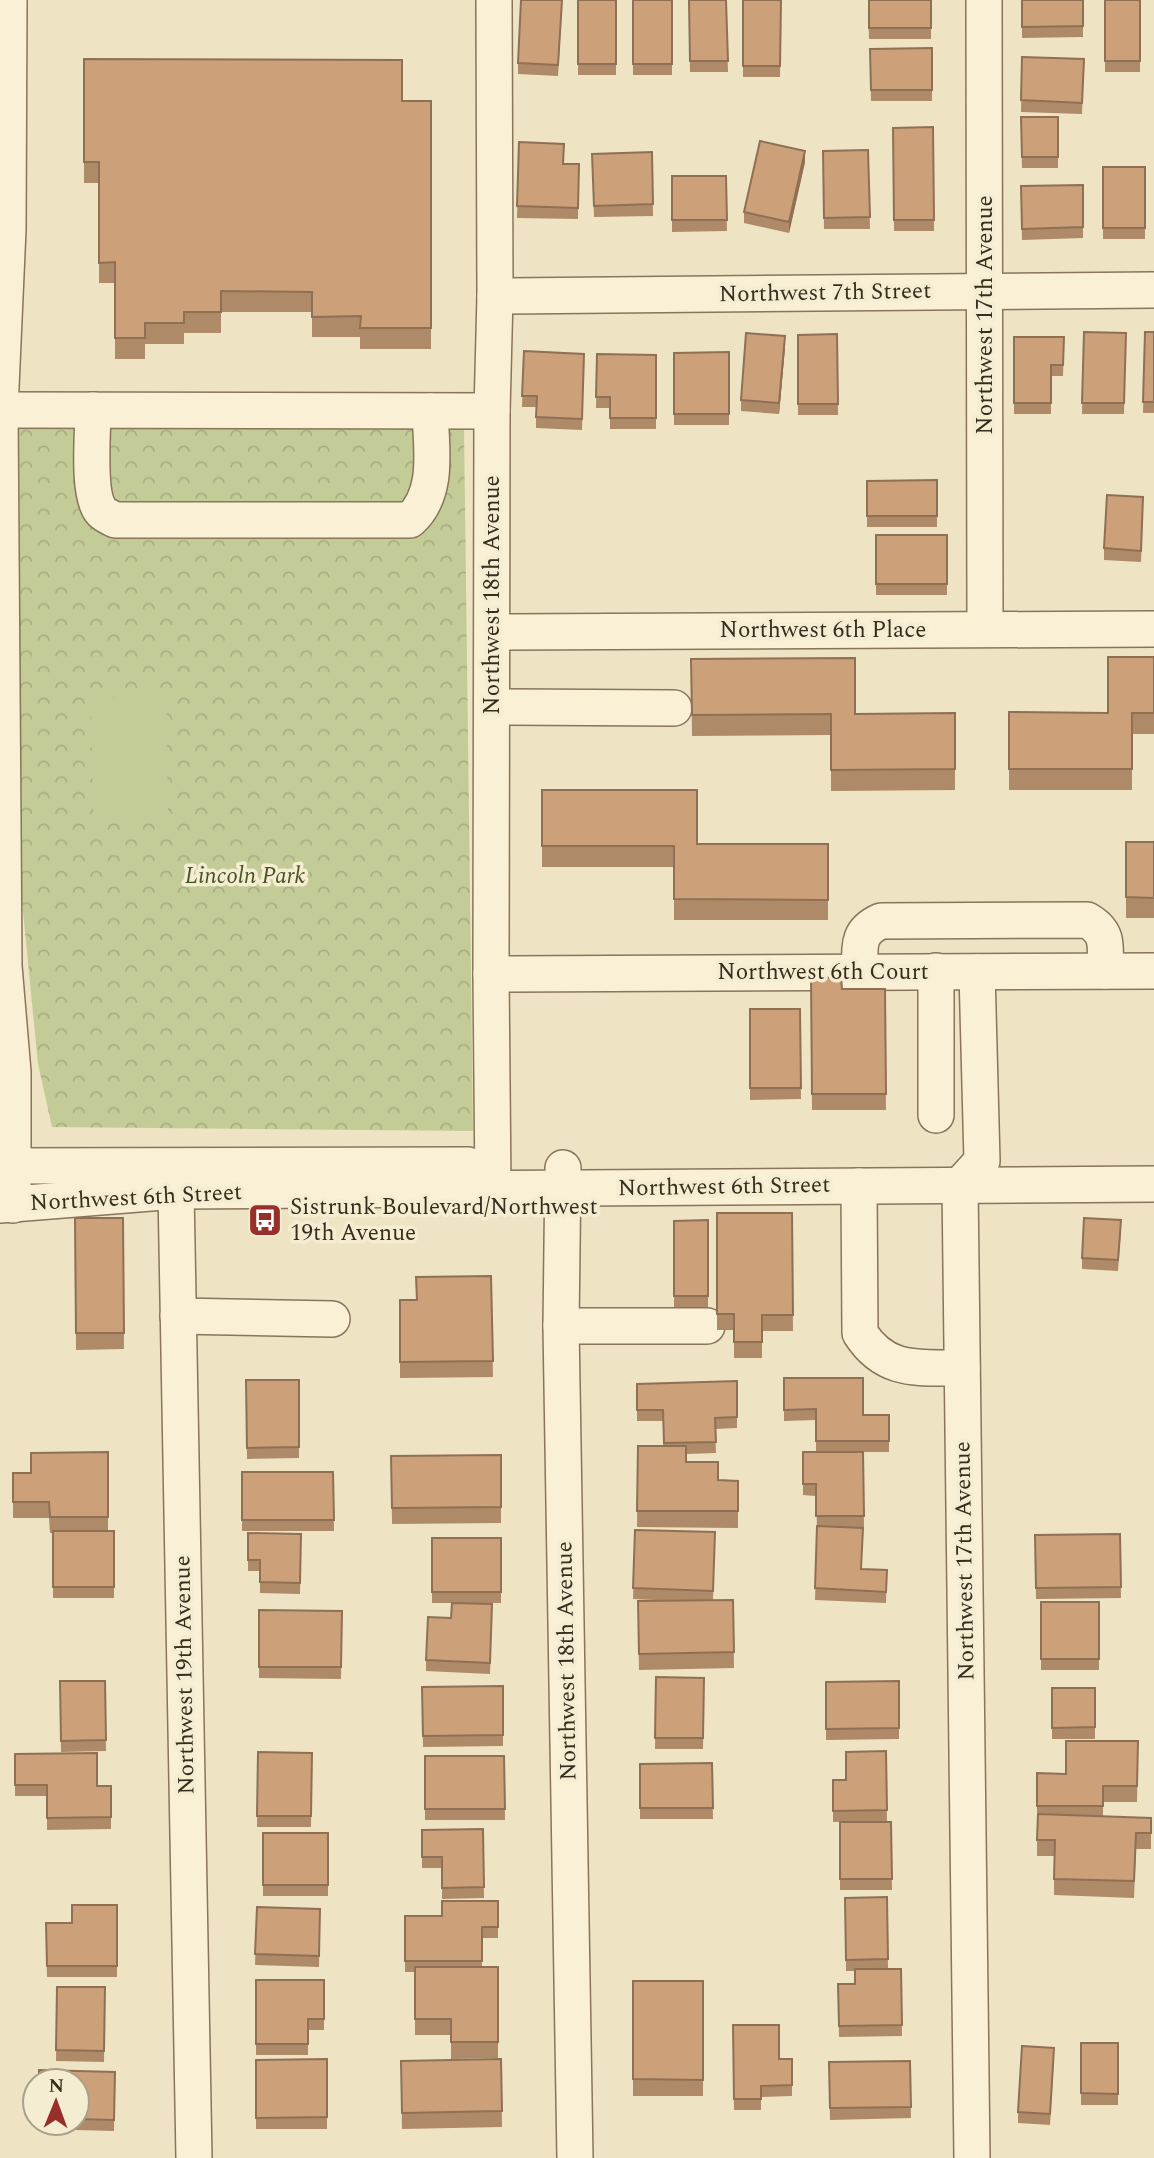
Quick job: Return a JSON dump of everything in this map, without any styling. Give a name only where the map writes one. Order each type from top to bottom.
[{"type":"street","points":[[6,1205],[13,1072],[4,967],[0,410],[9,0]]},
{"type":"street","name":"Northwest 18th Avenue","points":[[493,1177],[491,974],[494,0]]},
{"type":"street","name":"Northwest 17th Avenue","points":[[984,0],[985,629]]},
{"type":"street","name":"Northwest 7th Street","points":[[495,296],[1154,290]]},
{"type":"street","points":[[0,410],[492,411]]},
{"type":"street","points":[[93,410],[95,499],[101,512],[115,520],[410,520],[419,512],[427,497],[431,476],[430,411]]},
{"type":"street","name":"Northwest 6th Place","points":[[492,632],[1154,629]]},
{"type":"street","points":[[492,707],[674,708]]},
{"type":"street","points":[[860,972],[861,938],[869,927],[881,921],[1087,920],[1098,926],[1105,937],[1105,971]]},
{"type":"street","points":[[936,971],[936,1115]]},
{"type":"street","name":"Northwest 6th Court","points":[[491,974],[1154,971]]},
{"type":"street","name":"Northwest 17th Avenue","points":[[972,2158],[962,1368],[977,972]]},
{"type":"street","name":"Northwest 6th Street","points":[[563,1177],[859,1186],[971,1173],[1154,1160]]},
{"type":"street","name":"Northwest 6th Street","points":[[7,1166],[493,1177],[971,1173],[1154,1184]]},
{"type":"street","name":"Northwest 6th Street","points":[[6,1205],[176,1191],[493,1177]]},
{"type":"street","name":"Northwest 18th Avenue","points":[[563,1177],[561,1326],[575,2158]]},
{"type":"street","points":[[859,1186],[860,1333],[869,1347],[883,1358],[905,1367],[962,1368]]},
{"type":"street","name":"Northwest 19th Avenue","points":[[176,1191],[194,2158]]},
{"type":"street","points":[[178,1316],[332,1319]]},
{"type":"street","points":[[561,1326],[707,1326]]},
{"type":"green space","name":"Lincoln Park","points":[[19,424],[464,427],[473,1131],[52,1127],[38,1064],[21,891]]},
{"type":"green space","points":[[166,697],[168,820],[93,821],[91,698]]},
{"type":"building","points":[[521,0],[562,0],[558,65],[518,63]]},
{"type":"building","points":[[578,0],[616,0],[616,64],[578,64]]},
{"type":"building","points":[[633,0],[672,0],[672,64],[633,64]]},
{"type":"building","points":[[689,0],[726,0],[728,61],[690,61]]},
{"type":"building","points":[[743,0],[781,0],[780,66],[743,66]]},
{"type":"building","points":[[869,0],[931,0],[931,28],[869,28]]},
{"type":"building","points":[[1022,0],[1083,0],[1083,26],[1022,27]]},
{"type":"building","points":[[1105,0],[1140,0],[1140,61],[1105,61]]},
{"type":"building","points":[[932,48],[932,90],[871,90],[870,49]]},
{"type":"building","points":[[1022,57],[1084,59],[1082,103],[1021,100]]},
{"type":"building","points":[[84,59],[402,60],[402,101],[431,101],[431,328],[360,328],[361,316],[312,317],[312,292],[221,291],[221,312],[184,312],[184,323],[145,323],[145,338],[115,338],[115,262],[99,263],[99,162],[84,162]]},
{"type":"building","points":[[1021,117],[1058,117],[1058,157],[1022,157]]},
{"type":"building","points":[[933,127],[934,220],[894,220],[893,128]]},
{"type":"building","points":[[760,141],[805,151],[789,222],[744,212]]},
{"type":"building","points":[[519,142],[564,144],[563,164],[579,164],[578,208],[517,206]]},
{"type":"building","points":[[868,150],[870,217],[824,218],[823,151]]},
{"type":"building","points":[[652,152],[653,204],[594,206],[592,154]]},
{"type":"building","points":[[1103,167],[1145,167],[1145,228],[1103,228]]},
{"type":"building","points":[[672,176],[726,176],[727,220],[672,220]]},
{"type":"building","points":[[1083,185],[1083,227],[1022,229],[1021,186]]},
{"type":"building","points":[[1084,332],[1126,333],[1124,403],[1082,403]]},
{"type":"building","points":[[1145,332],[1154,332],[1154,402],[1143,402]]},
{"type":"building","points":[[746,333],[785,336],[779,403],[741,400]]},
{"type":"building","points":[[837,334],[838,404],[798,404],[798,335]]},
{"type":"building","points":[[1014,337],[1064,337],[1063,365],[1051,365],[1051,403],[1014,403]]},
{"type":"building","points":[[524,351],[584,354],[582,419],[536,417],[537,396],[522,396]]},
{"type":"building","points":[[729,352],[729,414],[674,414],[674,353]]},
{"type":"building","points":[[597,354],[656,355],[656,418],[610,418],[610,397],[596,397]]},
{"type":"building","points":[[937,480],[937,516],[867,516],[867,481]]},
{"type":"building","points":[[1107,495],[1143,497],[1141,551],[1104,548]]},
{"type":"building","points":[[876,535],[947,535],[947,584],[876,584]]},
{"type":"building","points":[[1108,657],[1154,657],[1154,713],[1132,713],[1132,769],[1009,769],[1009,712],[1108,713]]},
{"type":"building","points":[[855,658],[855,714],[955,713],[955,769],[831,770],[831,714],[692,715],[691,659]]},
{"type":"building","points":[[542,790],[697,790],[697,844],[828,844],[828,900],[674,899],[674,846],[542,846]]},
{"type":"building","points":[[1126,842],[1154,842],[1154,898],[1126,897]]},
{"type":"building","points":[[841,977],[842,989],[885,989],[886,1094],[812,1094],[811,978]]},
{"type":"building","points":[[750,1009],[800,1009],[801,1088],[750,1088]]},
{"type":"building","points":[[717,1213],[792,1213],[793,1315],[762,1315],[762,1342],[734,1342],[734,1314],[717,1314]]},
{"type":"building","points":[[75,1218],[123,1218],[124,1333],[76,1333]]},
{"type":"building","points":[[1084,1218],[1121,1220],[1118,1260],[1082,1258]]},
{"type":"building","points":[[708,1220],[708,1296],[674,1296],[674,1221]]},
{"type":"building","points":[[491,1276],[493,1361],[400,1362],[400,1300],[417,1300],[416,1277]]},
{"type":"building","points":[[784,1378],[863,1378],[863,1415],[889,1415],[889,1441],[816,1441],[816,1409],[784,1410]]},
{"type":"building","points":[[246,1380],[299,1380],[299,1447],[247,1448]]},
{"type":"building","points":[[737,1381],[737,1417],[715,1418],[716,1442],[664,1443],[663,1410],[637,1410],[637,1384]]},
{"type":"building","points":[[638,1446],[686,1446],[686,1462],[718,1462],[718,1480],[738,1481],[738,1511],[637,1511]]},
{"type":"building","points":[[108,1452],[108,1517],[50,1517],[49,1502],[13,1502],[13,1473],[31,1473],[31,1453]]},
{"type":"building","points":[[803,1452],[863,1452],[864,1516],[816,1516],[816,1484],[803,1484]]},
{"type":"building","points":[[501,1455],[501,1507],[392,1508],[391,1456]]},
{"type":"building","points":[[242,1472],[333,1472],[334,1520],[242,1520]]},
{"type":"building","points":[[817,1526],[863,1528],[861,1569],[887,1570],[886,1592],[815,1588]]},
{"type":"building","points":[[635,1530],[715,1532],[713,1591],[633,1588]]},
{"type":"building","points":[[53,1531],[114,1531],[114,1587],[53,1587]]},
{"type":"building","points":[[248,1533],[301,1534],[300,1583],[260,1582],[260,1560],[248,1560]]},
{"type":"building","points":[[1120,1534],[1121,1587],[1036,1588],[1035,1535]]},
{"type":"building","points":[[432,1538],[501,1538],[501,1592],[432,1592]]},
{"type":"building","points":[[733,1600],[734,1652],[639,1654],[638,1601]]},
{"type":"building","points":[[1041,1602],[1099,1602],[1099,1659],[1041,1659]]},
{"type":"building","points":[[452,1603],[492,1604],[490,1663],[426,1660],[428,1617],[451,1618]]},
{"type":"building","points":[[259,1610],[342,1611],[341,1667],[259,1667]]},
{"type":"building","points":[[656,1677],[704,1678],[703,1738],[655,1738]]},
{"type":"building","points":[[60,1681],[105,1681],[106,1740],[61,1741]]},
{"type":"building","points":[[899,1681],[899,1728],[826,1729],[826,1682]]},
{"type":"building","points":[[503,1686],[503,1735],[423,1736],[422,1687]]},
{"type":"building","points":[[1052,1688],[1095,1688],[1095,1727],[1052,1728]]},
{"type":"building","points":[[1066,1741],[1138,1741],[1137,1786],[1103,1786],[1103,1806],[1037,1806],[1037,1773],[1066,1774]]},
{"type":"building","points":[[886,1751],[887,1810],[833,1811],[833,1780],[846,1780],[846,1752]]},
{"type":"building","points":[[258,1752],[312,1753],[311,1816],[257,1816]]},
{"type":"building","points":[[97,1753],[97,1786],[111,1786],[111,1817],[47,1818],[47,1785],[15,1785],[15,1754]]},
{"type":"building","points":[[425,1756],[504,1756],[505,1809],[425,1809]]},
{"type":"building","points":[[712,1763],[713,1808],[640,1808],[640,1764]]},
{"type":"building","points":[[1038,1814],[1151,1818],[1151,1833],[1136,1833],[1134,1881],[1054,1879],[1055,1840],[1037,1840]]},
{"type":"building","points":[[840,1822],[891,1822],[892,1879],[840,1879]]},
{"type":"building","points":[[483,1829],[484,1887],[442,1888],[442,1857],[422,1857],[422,1830]]},
{"type":"building","points":[[263,1833],[328,1833],[328,1885],[263,1885]]},
{"type":"building","points":[[887,1897],[888,1959],[846,1960],[845,1898]]},
{"type":"building","points":[[442,1901],[498,1901],[498,1927],[482,1927],[482,1961],[405,1961],[405,1916],[442,1916]]},
{"type":"building","points":[[72,1905],[117,1905],[117,1966],[47,1966],[46,1923],[72,1923]]},
{"type":"building","points":[[257,1907],[320,1909],[319,1956],[255,1954]]},
{"type":"building","points":[[415,1967],[498,1967],[498,2042],[451,2042],[451,2019],[415,2019]]},
{"type":"building","points":[[855,1969],[901,1969],[902,2025],[839,2026],[838,1984],[855,1984]]},
{"type":"building","points":[[256,1980],[324,1980],[324,2019],[308,2019],[308,2044],[256,2044]]},
{"type":"building","points":[[633,1981],[703,1981],[703,2080],[633,2079]]},
{"type":"building","points":[[57,1987],[105,1987],[104,2051],[56,2050]]},
{"type":"building","points":[[733,2025],[779,2025],[779,2059],[792,2059],[792,2085],[761,2086],[761,2099],[734,2099]]},
{"type":"building","points":[[1081,2043],[1118,2043],[1118,2094],[1081,2093]]},
{"type":"building","points":[[1022,2046],[1054,2048],[1050,2114],[1018,2112]]},
{"type":"building","points":[[327,2059],[327,2117],[256,2118],[256,2060]]},
{"type":"building","points":[[501,2059],[502,2111],[402,2113],[401,2061]]},
{"type":"building","points":[[910,2061],[911,2107],[830,2108],[829,2062]]},
{"type":"building","points":[[91,2071],[115,2072],[114,2120],[91,2119]]},
{"type":"place","name":"Sistrunk Boulevard/Northwest 19th Avenue","points":[[265,1220]]}]
